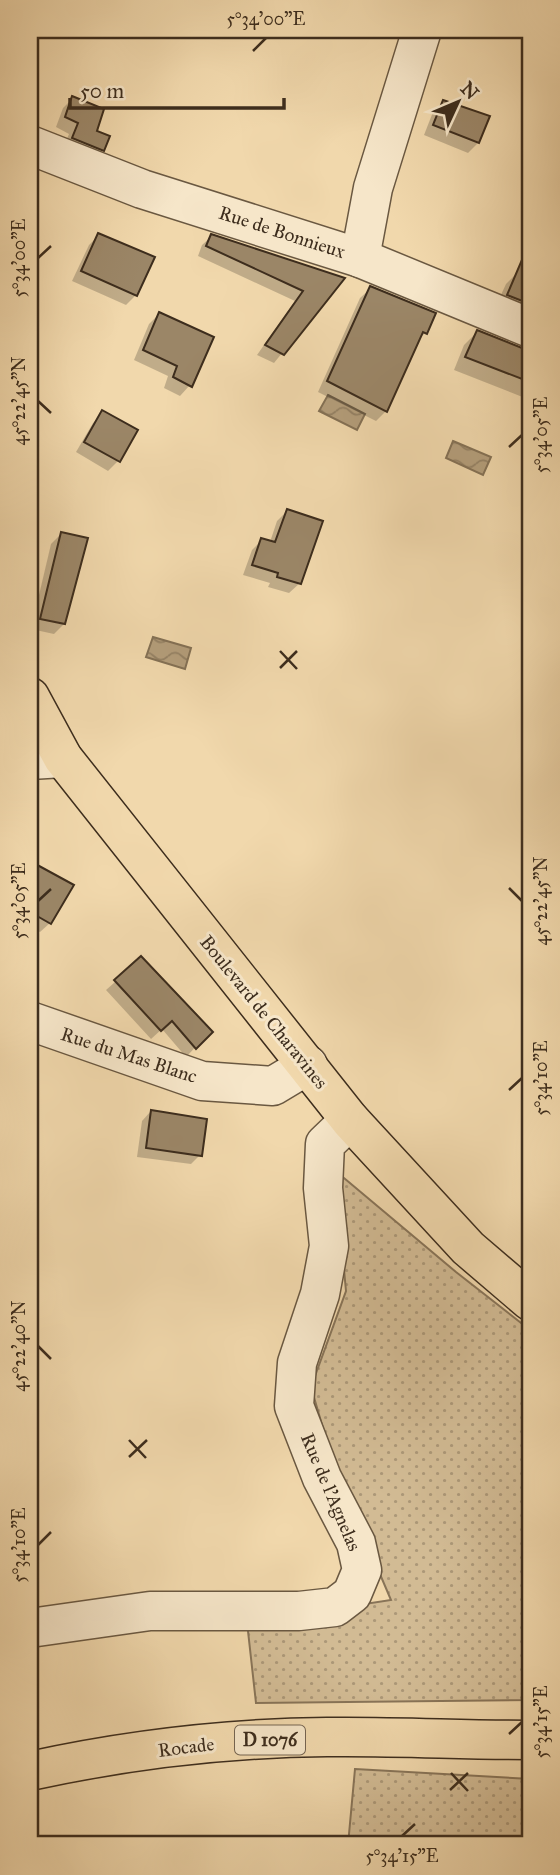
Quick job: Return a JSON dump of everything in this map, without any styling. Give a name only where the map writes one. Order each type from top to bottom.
[{"type":"main road","name":"Boulevard de Charavines","points":[[30,697],[46,759],[308,1065],[350,1120],[468,1248],[530,1301]]},
{"type":"main road","name":"Rocade","points":[[30,1771],[130,1754],[227,1742],[325,1737],[524,1741]]},
{"type":"street","points":[[360,258],[373,188],[422,30]]},
{"type":"street","name":"Rue de Bonnieux","points":[[30,145],[142,189],[360,258],[530,328]]},
{"type":"street","name":"Rue du Mas Blanc","points":[[30,1021],[202,1081],[273,1086],[308,1065]]},
{"type":"street","name":"Rue de l'Agnelas","points":[[30,1628],[150,1611],[299,1611],[335,1607],[352,1594],[362,1570],[356,1543],[322,1478],[294,1406],[297,1363],[320,1294],[329,1246],[323,1188],[325,1144],[350,1120]]},
{"type":"shaded area","points":[[338,1173],[530,1330],[530,1700],[256,1703],[247,1622],[391,1600],[334,1466],[311,1387],[346,1291],[336,1184]]},
{"type":"shaded area","points":[[355,1769],[530,1779],[530,1845],[348,1845]]},
{"type":"water","points":[[328,395],[365,414],[357,430],[319,411]]},
{"type":"water","points":[[453,441],[491,457],[483,475],[446,458]]},
{"type":"water","points":[[153,637],[191,648],[185,669],[146,657]]},
{"type":"building","points":[[72,96],[104,109],[97,131],[110,136],[104,151],[72,138],[78,123],[65,117]]},
{"type":"building","points":[[443,100],[490,116],[479,143],[433,125]]},
{"type":"building","points":[[98,233],[155,257],[137,296],[81,271]]},
{"type":"building","points":[[211,234],[345,278],[284,355],[265,345],[303,291],[206,246]]},
{"type":"building","points":[[530,241],[530,304],[507,295]]},
{"type":"building","points":[[370,286],[436,313],[427,334],[423,332],[387,412],[327,381]]},
{"type":"building","points":[[159,312],[214,337],[192,387],[173,377],[177,366],[143,350]]},
{"type":"building","points":[[477,330],[530,349],[530,382],[465,357]]},
{"type":"building","points":[[102,410],[138,430],[120,462],[84,442]]},
{"type":"building","points":[[287,509],[323,521],[301,584],[277,577],[278,573],[252,565],[261,538],[275,542]]},
{"type":"building","points":[[61,532],[88,538],[65,624],[40,619]]},
{"type":"building","points":[[30,861],[74,885],[51,924],[30,912]]},
{"type":"building","points":[[141,956],[213,1032],[196,1049],[172,1021],[161,1031],[114,980]]},
{"type":"building","points":[[151,1110],[207,1119],[202,1156],[146,1148]]}]
